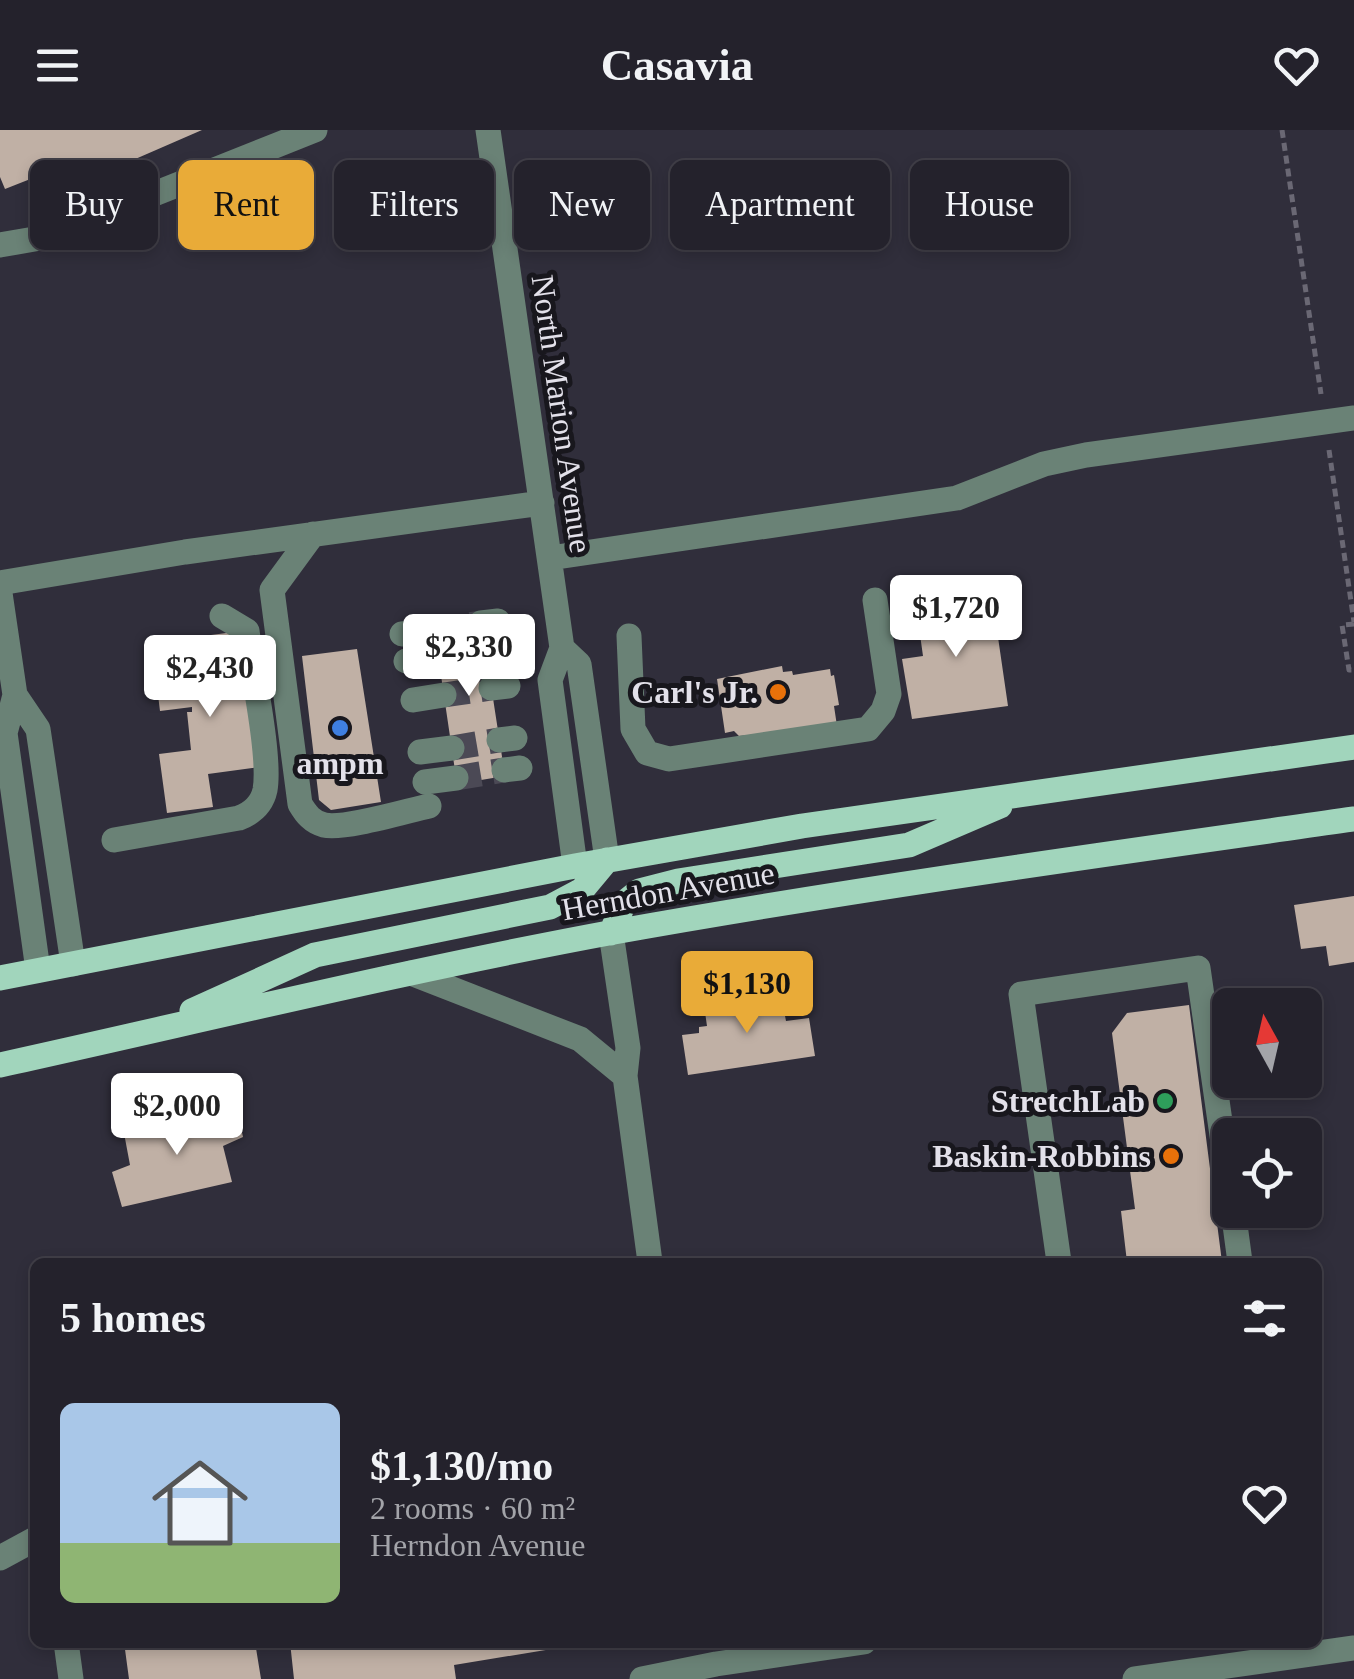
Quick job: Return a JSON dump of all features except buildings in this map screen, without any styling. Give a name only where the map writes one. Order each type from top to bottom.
[{"type":"main road","name":"Herndon Avenue","points":[[0,978],[802,826],[1354,747]]},
{"type":"main road","points":[[612,933],[624,903],[639,891],[678,881],[909,844],[1032,792]]},
{"type":"main road","points":[[1321,824],[1354,811]]},
{"type":"main road","name":"Herndon Avenue","points":[[0,1065],[412,973],[612,933],[960,873],[1354,820]]},
{"type":"main road","points":[[142,1034],[316,955],[550,907],[582,890],[607,860]]},
{"type":"street","points":[[0,245],[46,238],[315,130]]},
{"type":"street","name":"North Marion Avenue","points":[[488,130],[562,648],[550,680],[575,866]]},
{"type":"street","points":[[550,558],[957,498],[1044,464],[1086,455],[1354,418]]},
{"type":"street","points":[[0,583],[542,503]]},
{"type":"street","points":[[312,534],[272,590],[300,804],[306,815],[336,826],[427,794],[456,778]]},
{"type":"street","points":[[0,593],[16,695],[38,729],[73,964]]},
{"type":"street","points":[[629,636],[633,729],[647,753],[669,759],[868,730],[884,711],[889,694],[874,600]]},
{"type":"street","points":[[114,840],[239,818],[256,809],[265,793],[265,762],[247,631],[222,616]]},
{"type":"street","points":[[402,634],[434,630]]},
{"type":"street","name":"North Marion Avenue","points":[[562,648],[579,664],[607,860]]},
{"type":"street","points":[[406,661],[438,656]]},
{"type":"street","points":[[16,695],[5,733],[38,970]]},
{"type":"street","points":[[412,700],[444,695]]},
{"type":"street","points":[[420,752],[452,748]]},
{"type":"street","points":[[612,933],[628,1048],[624,1076],[649,1258]]},
{"type":"street","points":[[1058,1258],[1021,994],[1198,968],[1220,1118]]},
{"type":"street","points":[[412,973],[580,1039],[624,1076]]},
{"type":"street","points":[[1235,1228],[1239,1258]]},
{"type":"street","points":[[0,1558],[30,1542]]},
{"type":"street","points":[[67,1648],[71,1679]]},
{"type":"street","points":[[642,1679],[824,1648]]},
{"type":"street","points":[[1135,1679],[1296,1650],[1354,1648]]},
{"type":"path","points":[[1282,130],[1354,623],[1342,626],[1349,670],[1354,670]]},
{"type":"tunnel","points":[[434,630],[481,623]]},
{"type":"tunnel","points":[[438,656],[485,649]]},
{"type":"tunnel","points":[[444,695],[491,688]]},
{"type":"tunnel","points":[[452,748],[499,740]]},
{"type":"tunnel","points":[[456,778],[504,770]]},
{"type":"place","name":"Carl's Jr.","points":[[778,692]]},
{"type":"place","name":"ampm","points":[[340,728]]},
{"type":"place","name":"StretchLab","points":[[1165,1101]]},
{"type":"place","name":"Baskin-Robbins","points":[[1171,1156]]}]
